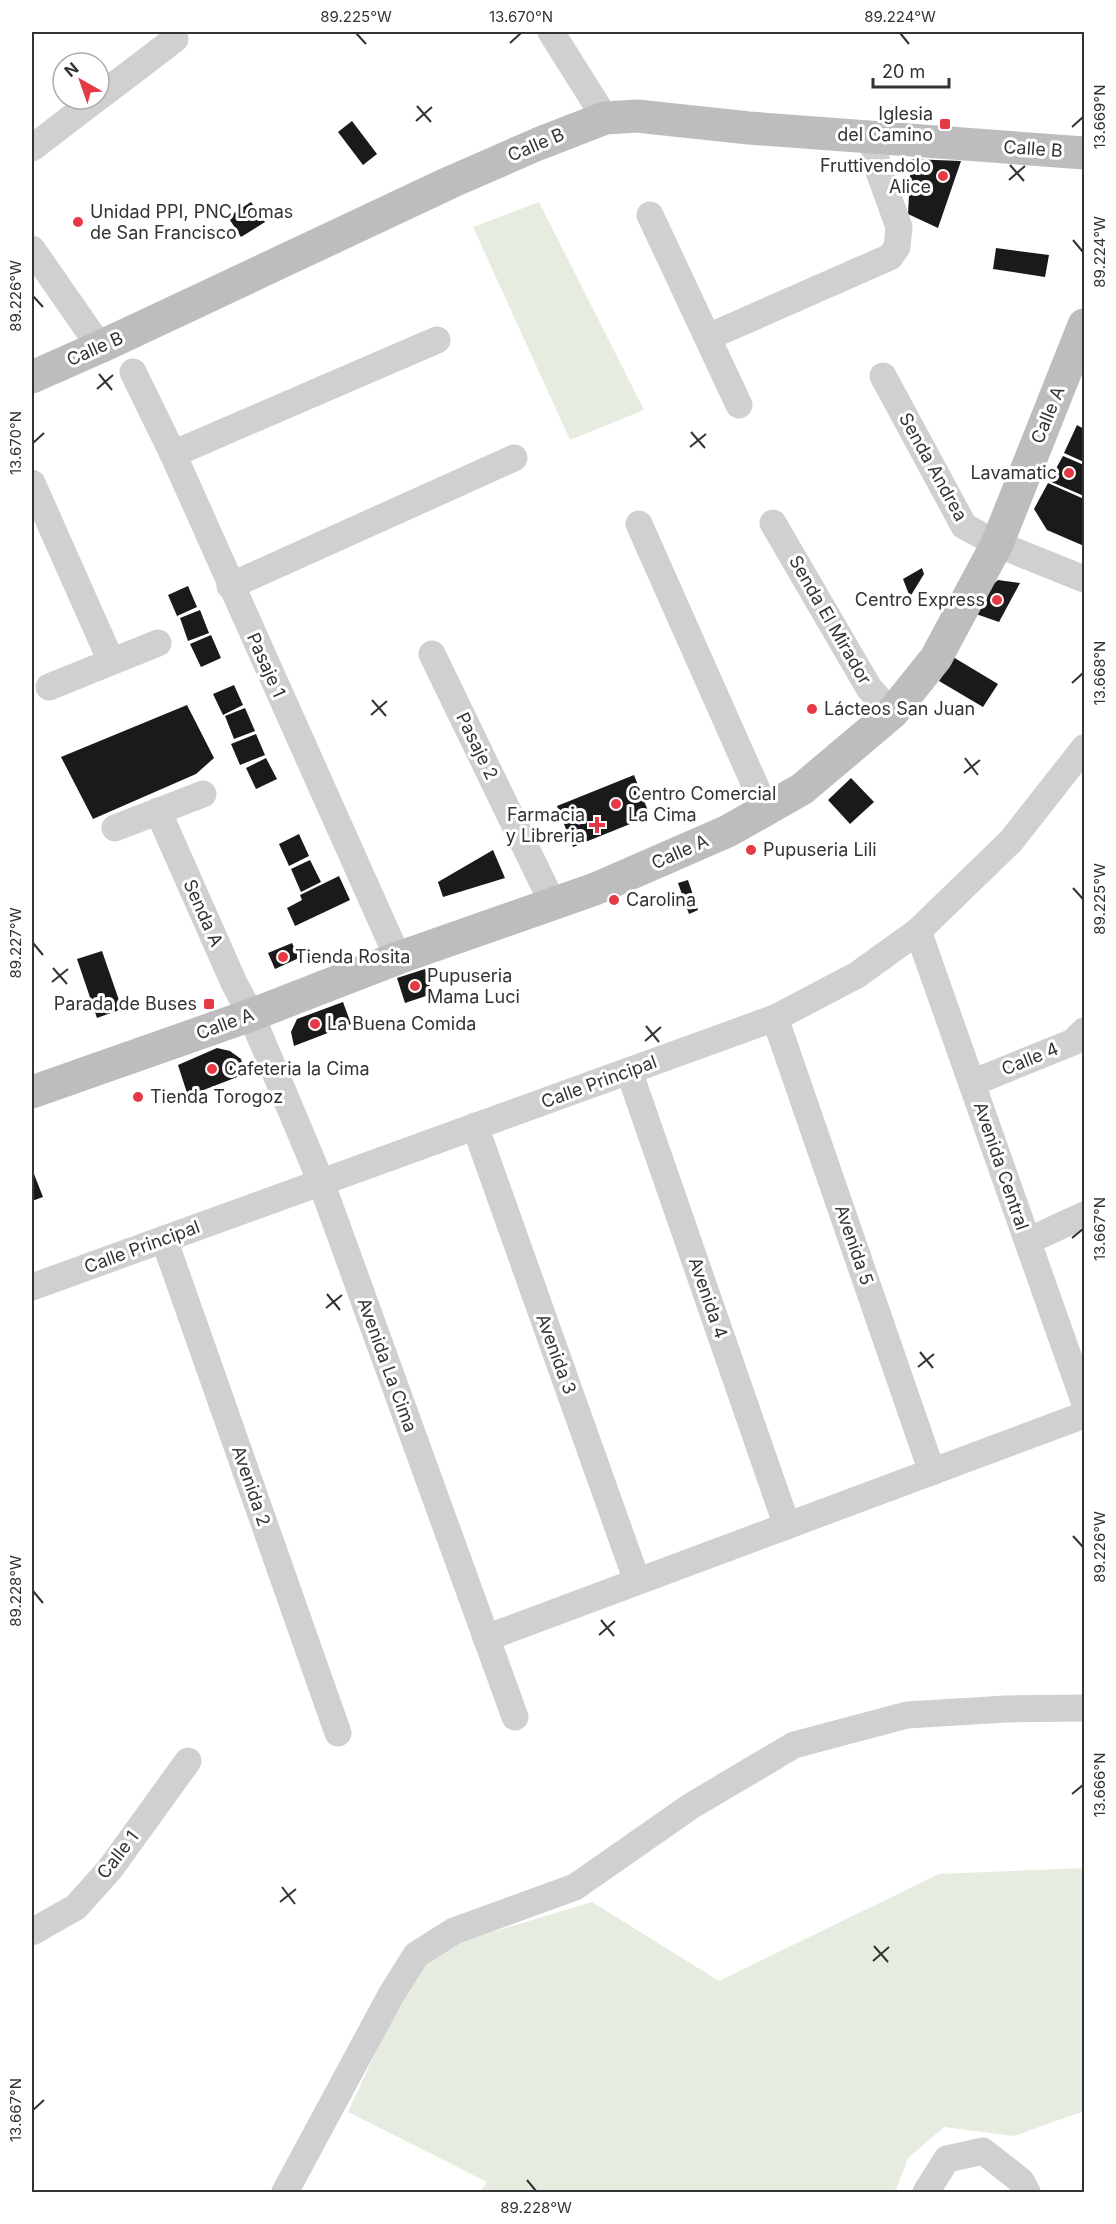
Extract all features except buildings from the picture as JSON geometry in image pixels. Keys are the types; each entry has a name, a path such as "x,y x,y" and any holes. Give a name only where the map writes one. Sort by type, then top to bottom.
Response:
{"street":[{"path":"550,32 605,118"},
{"path":"111,88 175,39"},
{"path":"32,148 81,111"},
{"name":"Calle B","path":"32,377 451,182 605,118 637,116 749,128 1084,153"},
{"path":"708,337 890,257 897,247 899,228 878,169 872,137"},
{"path":"650,215 739,405"},
{"path":"32,249 100,347"},
{"name":"Calle A","path":"34,1085 251,1015 398,958 595,889 684,851 766,810 802,789 892,713 936,658 997,544 1084,325"},
{"path":"173,454 437,340"},
{"name":"Pasaje 1","path":"133,372 173,454 398,958"},
{"name":"Senda Andrea","path":"883,376 964,526 997,544 1084,579"},
{"path":"230,586 514,458"},
{"path":"32,483 111,661"},
{"name":"Senda El Mirador","path":"773,523 868,688 892,713"},
{"path":"639,524 766,810"},
{"path":"49,687 158,643"},
{"name":"Pasaje 2","path":"432,654 553,904"},
{"name":"Calle Principal","path":"32,1287 775,1018 857,975 918,932 1011,841 1084,748"},
{"path":"115,828 203,794"},
{"name":"Senda A","path":"158,811 234,983 251,1015"},
{"name":"Avenida Central","path":"918,932 1084,1401"},
{"name":"Avenida La Cima","path":"251,1015 321,1182 515,1718"},
{"name":"Avenida 5","path":"775,1018 932,1472"},
{"name":"Calle 4","path":"972,1083 1073,1042 1084,1031"},
{"name":"Avenida 4","path":"629,1071 787,1526"},
{"name":"Avenida 3","path":"475,1126 638,1581"},
{"path":"1028,1241 1084,1215"},
{"name":"Avenida 2","path":"164,1239 338,1733"},
{"path":"486,1638 1084,1415"},
{"path":"285,2193 391,1995 416,1955 454,1931 575,1887 690,1806 794,1745 907,1715 1006,1709 1084,1708"},
{"name":"Calle 1","path":"32,1932 76,1906 110,1869 188,1761"},
{"path":"926,2193 947,2159 983,2151 1021,2181 1027,2193"}],"shaded area":[{"path":"539,202 644,410 570,440 473,227"},
{"path":"1084,1868 1084,2111 1014,2136 944,2127 908,2158 895,2192 480,2192 487,2182 348,2112 417,1963 462,1941 592,1902 719,1981 939,1874"}],"place":[{"name":"Iglesia del Camino","path":"945,124"},
{"name":"Fruttivendolo Alice","path":"943,176"},
{"name":"Unidad PPI, PNC Lomas de San Francisco","path":"78,222"},
{"name":"Lavamatic","path":"1069,473"},
{"name":"Centro Express","path":"997,600"},
{"name":"Lácteos San Juan","path":"812,709"},
{"name":"Centro Comercial La Cima","path":"616,804"},
{"name":"Farmacia y Libreria","path":"597,825"},
{"name":"Pupuseria Lili","path":"751,850"},
{"name":"Carolina","path":"614,900"},
{"name":"Tienda Rosita","path":"283,957"},
{"name":"Pupuseria Mama Luci","path":"415,986"},
{"name":"Parada de Buses","path":"209,1004"},
{"name":"La Buena Comida","path":"315,1024"},
{"name":"Cafeteria la Cima","path":"212,1069"},
{"name":"Tienda Torogoz","path":"138,1097"}]}
